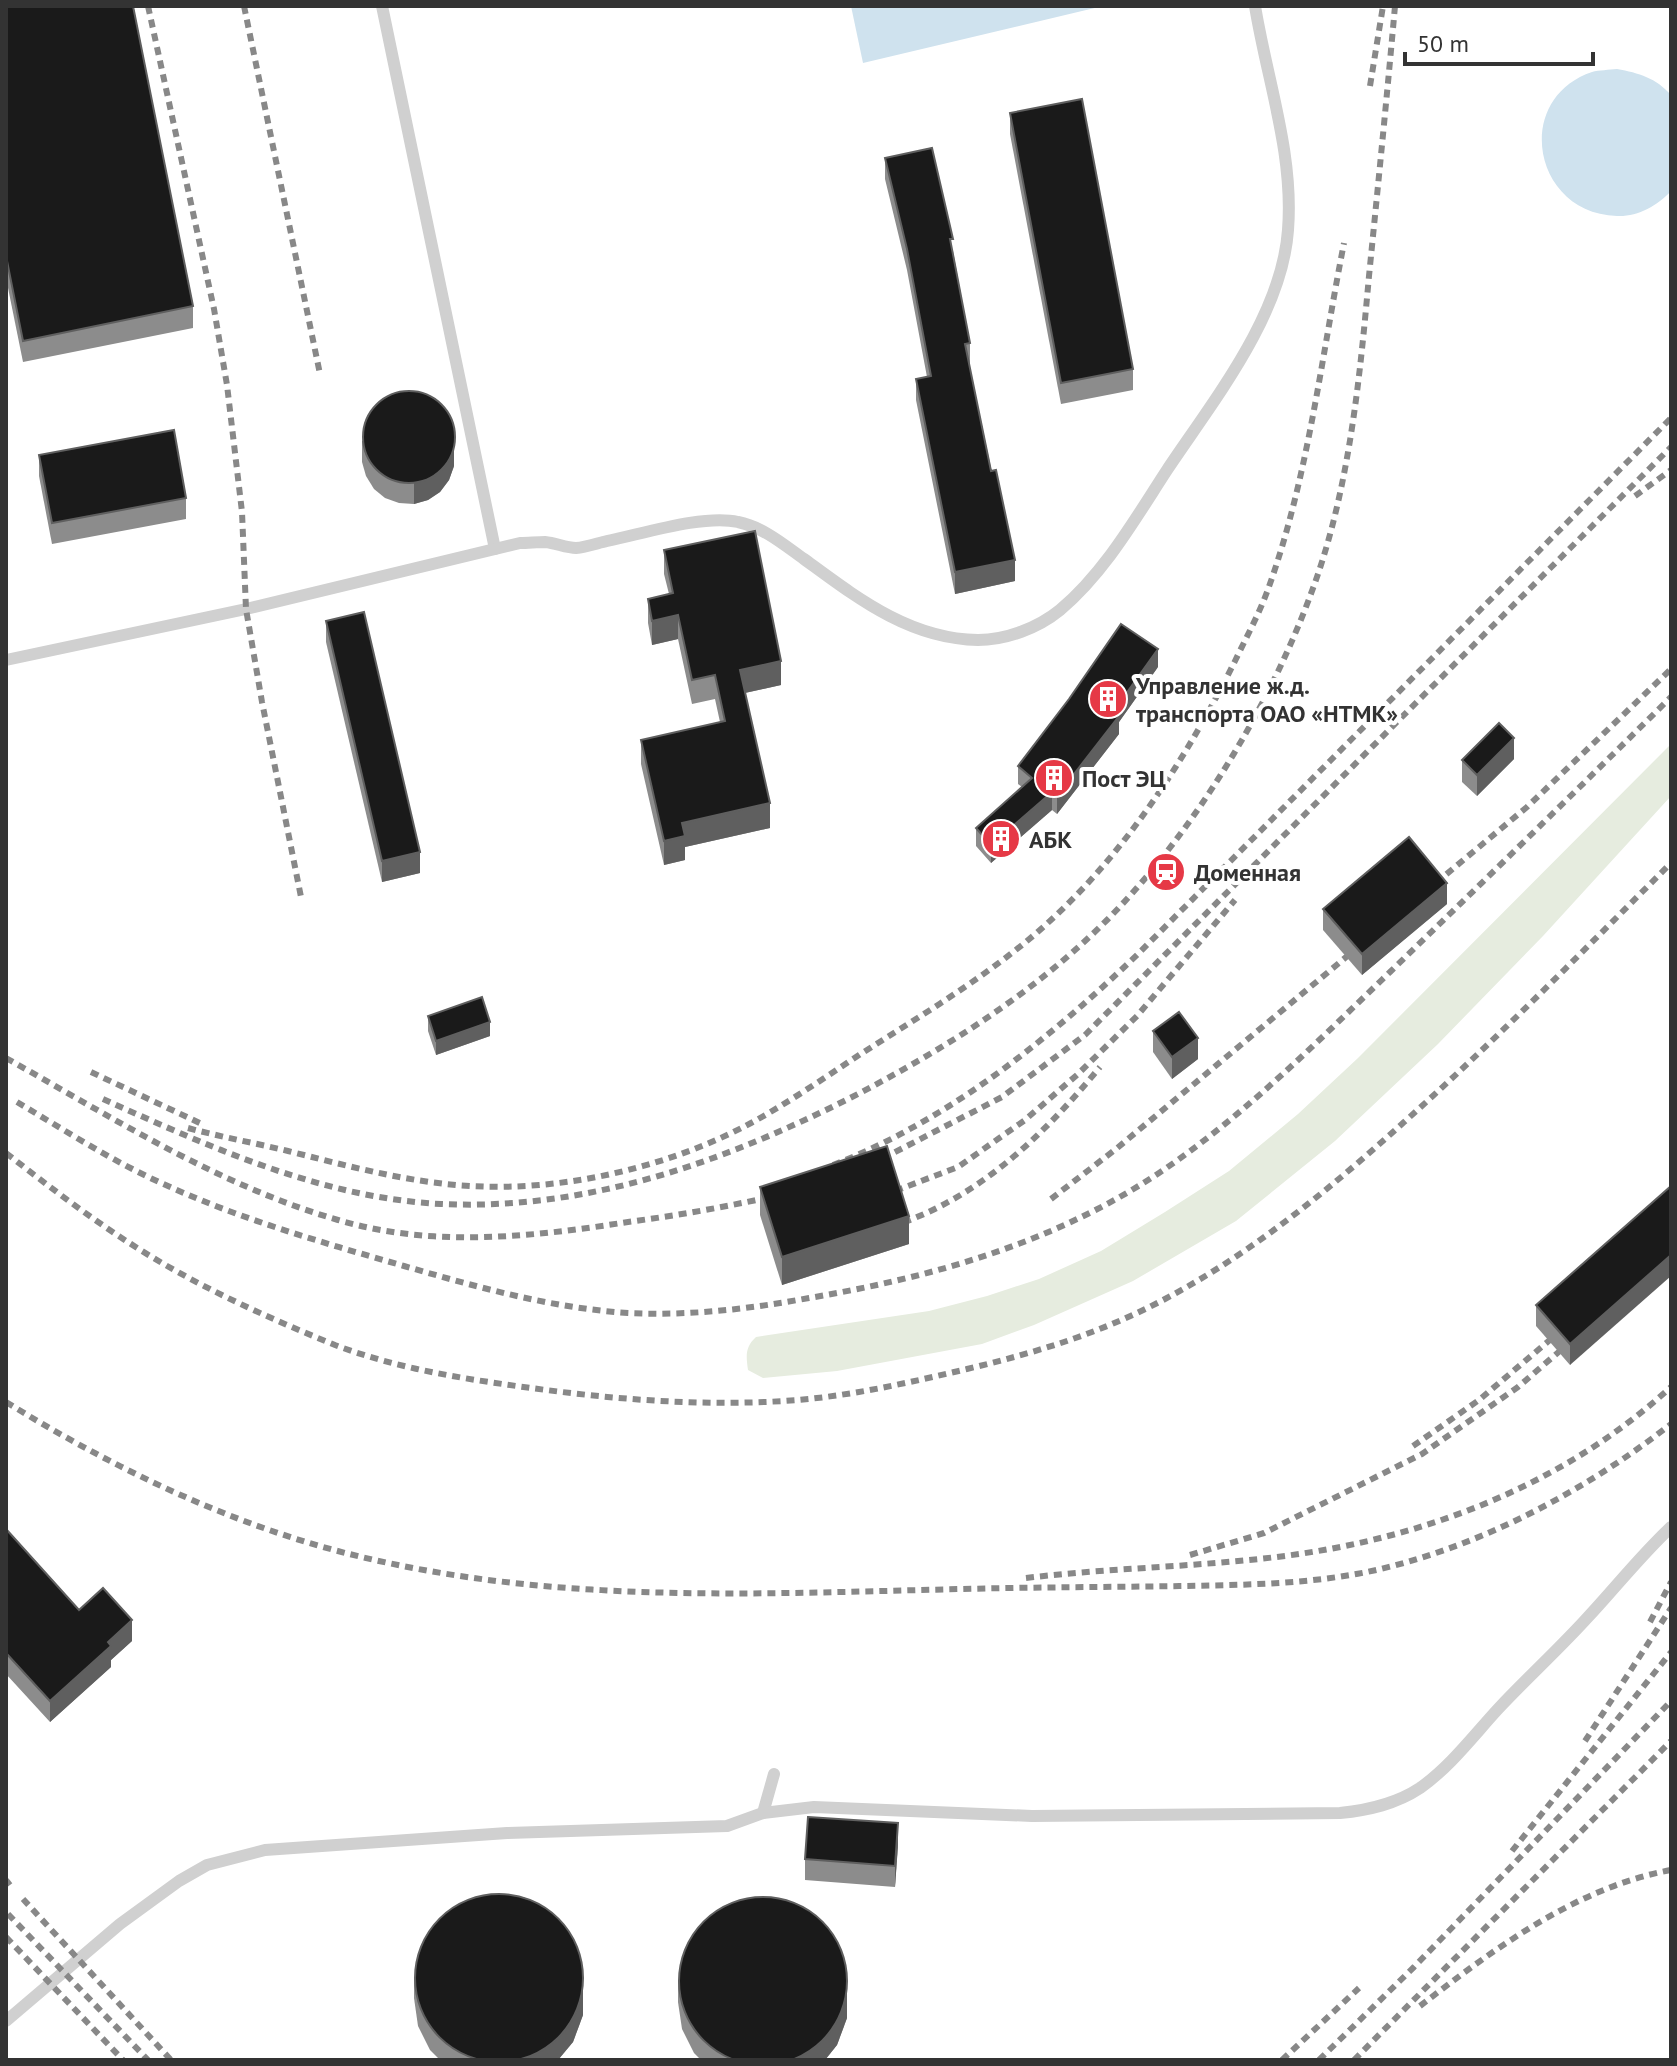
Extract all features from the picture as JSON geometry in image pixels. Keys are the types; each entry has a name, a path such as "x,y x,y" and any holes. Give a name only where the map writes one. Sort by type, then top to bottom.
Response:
{"lane":[{"path":"382,6 495,549"},
{"path":"6,660 246,609 520,543 546,542 576,548 694,523 736,521 763,531 897,621 951,638 1000,638 1022,631 1057,613 1096,573 1116,546 1244,353 1273,297 1288,231 1287,184 1282,131 1262,50 1255,6"},
{"path":"6,2021 147,1903 207,1865 236,1856 292,1846 507,1833 727,1826 763,1813 814,1807 1032,1816 1340,1813 1370,1810 1421,1787 1447,1764 1671,1527"},
{"path":"763,1813 774,1774"}],"shaded area":[{"path":"1671,744 1671,796 1543,936 1438,1044 1335,1141 1236,1221 1133,1281 1034,1325 982,1344 837,1371 763,1378 748,1370 747,1352 756,1337 929,1311 1039,1279 1101,1251 1229,1171 1298,1114 1358,1058"}],"water":[{"path":"851,6 1103,6 863,63"},
{"path":"1617,69 1647,77 1671,95 1671,191 1646,210 1624,216 1589,210 1566,196 1551,177 1543,153 1543,129 1550,106 1567,86 1592,72"}],"building":[{"path":"6,6 133,6 193,306 23,341 6,256"},
{"path":"1082,99 1133,369 1061,383 1010,113"},
{"path":"932,148 953,239 950,239 970,343 965,344 991,471 996,470 1015,560 955,572 916,379 931,376 907,249 885,158"},
{"path":"409,391 427,394 442,404 452,419 455,437 452,455 442,470 427,480 409,483 391,480 376,470 366,455 363,437 366,419 376,404 391,394"},
{"path":"174,430 186,498 52,523 39,455"},
{"path":"755,531 781,661 740,670 770,803 682,823 685,836 664,841 641,740 725,721 715,675 692,680 678,615 652,621 648,599 673,593 664,550"},
{"path":"364,612 420,852 382,861 326,621"},
{"path":"1121,624 1158,649 1113,712 1119,716 1057,796 1052,792 991,845 976,828 1032,778 1018,766"},
{"path":"1499,723 1514,738 1477,775 1462,760"},
{"path":"1409,837 1447,883 1362,954 1323,909"},
{"path":"482,997 490,1022 436,1041 428,1016"},
{"path":"1179,1012 1198,1038 1172,1057 1153,1031"},
{"path":"887,1146 909,1216 782,1257 760,1187"},
{"path":"1671,1186 1671,1255 1570,1344 1536,1305"},
{"path":"6,1529 79,1610 103,1588 132,1620 108,1642 111,1646 50,1701 6,1653"},
{"path":"808,1817 898,1823 895,1866 805,1859"},
{"path":"499,1894 531,1900 559,1918 577,1946 583,1978 577,2010 559,2038 531,2056 499,2062 467,2056 439,2038 421,2010 415,1978 421,1946 439,1918 467,1900"},
{"path":"763,1897 795,1904 810,1911 822,1922 833,1934 840,1949 847,1981 840,2013 833,2028 822,2040 810,2051 795,2058 763,2065 731,2058 716,2051 704,2040 693,2028 686,2013 679,1981 686,1949 693,1934 704,1922 716,1911 731,1904"}],"railway":[{"path":"148,6 214,309 227,385 242,512 246,609 301,897"},
{"path":"244,6 320,374"},
{"path":"1370,86 1383,6"},
{"path":"103,1099 226,1152 310,1181 353,1192 441,1204 496,1204 551,1199 605,1190 657,1176 760,1140 893,1075 990,1016 1051,971 1107,920 1140,884 1203,803 1257,713 1301,620 1318,574 1346,464 1357,389 1395,6"},
{"path":"188,1128 382,1174 442,1184 505,1187 594,1178 675,1156 751,1123 1003,960 1056,916 1144,815 1192,740 1252,627 1267,592 1293,507 1344,243"},
{"path":"833,1165 876,1147 957,1101 1033,1047 1104,986 1671,418"},
{"path":"870,1165 1002,1097 1085,1035 1671,447"},
{"path":"1635,496 1671,470"},
{"path":"1425,892 1527,807 1671,669"},
{"path":"17,1102 129,1167 225,1210 374,1257 487,1289 543,1301 628,1313 697,1312 787,1302 946,1268 1034,1238 1119,1198 1221,1128 1307,1052 1671,697"},
{"path":"6,1153 102,1224 183,1275 291,1327 383,1361 506,1385 664,1401 765,1402 862,1391 967,1369 1069,1340 1141,1311 1229,1261 1319,1196 1438,1092 1671,863"},
{"path":"882,1196 958,1167 1025,1120 1137,1016 1235,900"},
{"path":"1051,1199 1116,1149 1363,943"},
{"path":"6,1058 209,1170 294,1206 374,1229 446,1237 556,1232 667,1216 783,1194"},
{"path":"890,1227 922,1215 980,1183 1055,1118 1100,1067"},
{"path":"91,1072 204,1125"},
{"path":"1413,1446 1479,1400 1564,1328"},
{"path":"1190,1555 1264,1533 1422,1454 1518,1387 1576,1337"},
{"path":"1026,1578 1299,1554 1400,1533 1450,1517 1544,1476 1589,1450 1671,1387"},
{"path":"6,1402 82,1446 160,1485 240,1519 323,1547 408,1567 493,1581 664,1593 1230,1585 1344,1576 1408,1562 1448,1549 1527,1515 1602,1473 1671,1424"},
{"path":"1650,1622 1671,1582"},
{"path":"1585,1741 1671,1608"},
{"path":"1512,1851 1671,1652"},
{"path":"1319,2060 1414,1967 1671,1701"},
{"path":"1354,2060 1671,1741"},
{"path":"1420,2006 1507,1942 1570,1905 1636,1878 1671,1870"},
{"path":"6,1880 10,1885"},
{"path":"23,1899 171,2060"},
{"path":"8,1914 148,2060"},
{"path":"6,1937 123,2060"},
{"path":"1282,2060 1359,1988"}],"place":[{"name":"Управление ж.д. транспорта ОАО «НТМК»","path":"1108,699"},
{"name":"Пост ЭЦ","path":"1054,778"},
{"name":"АБК","path":"1001,839"},
{"name":"Доменная","path":"1166,872"}]}
